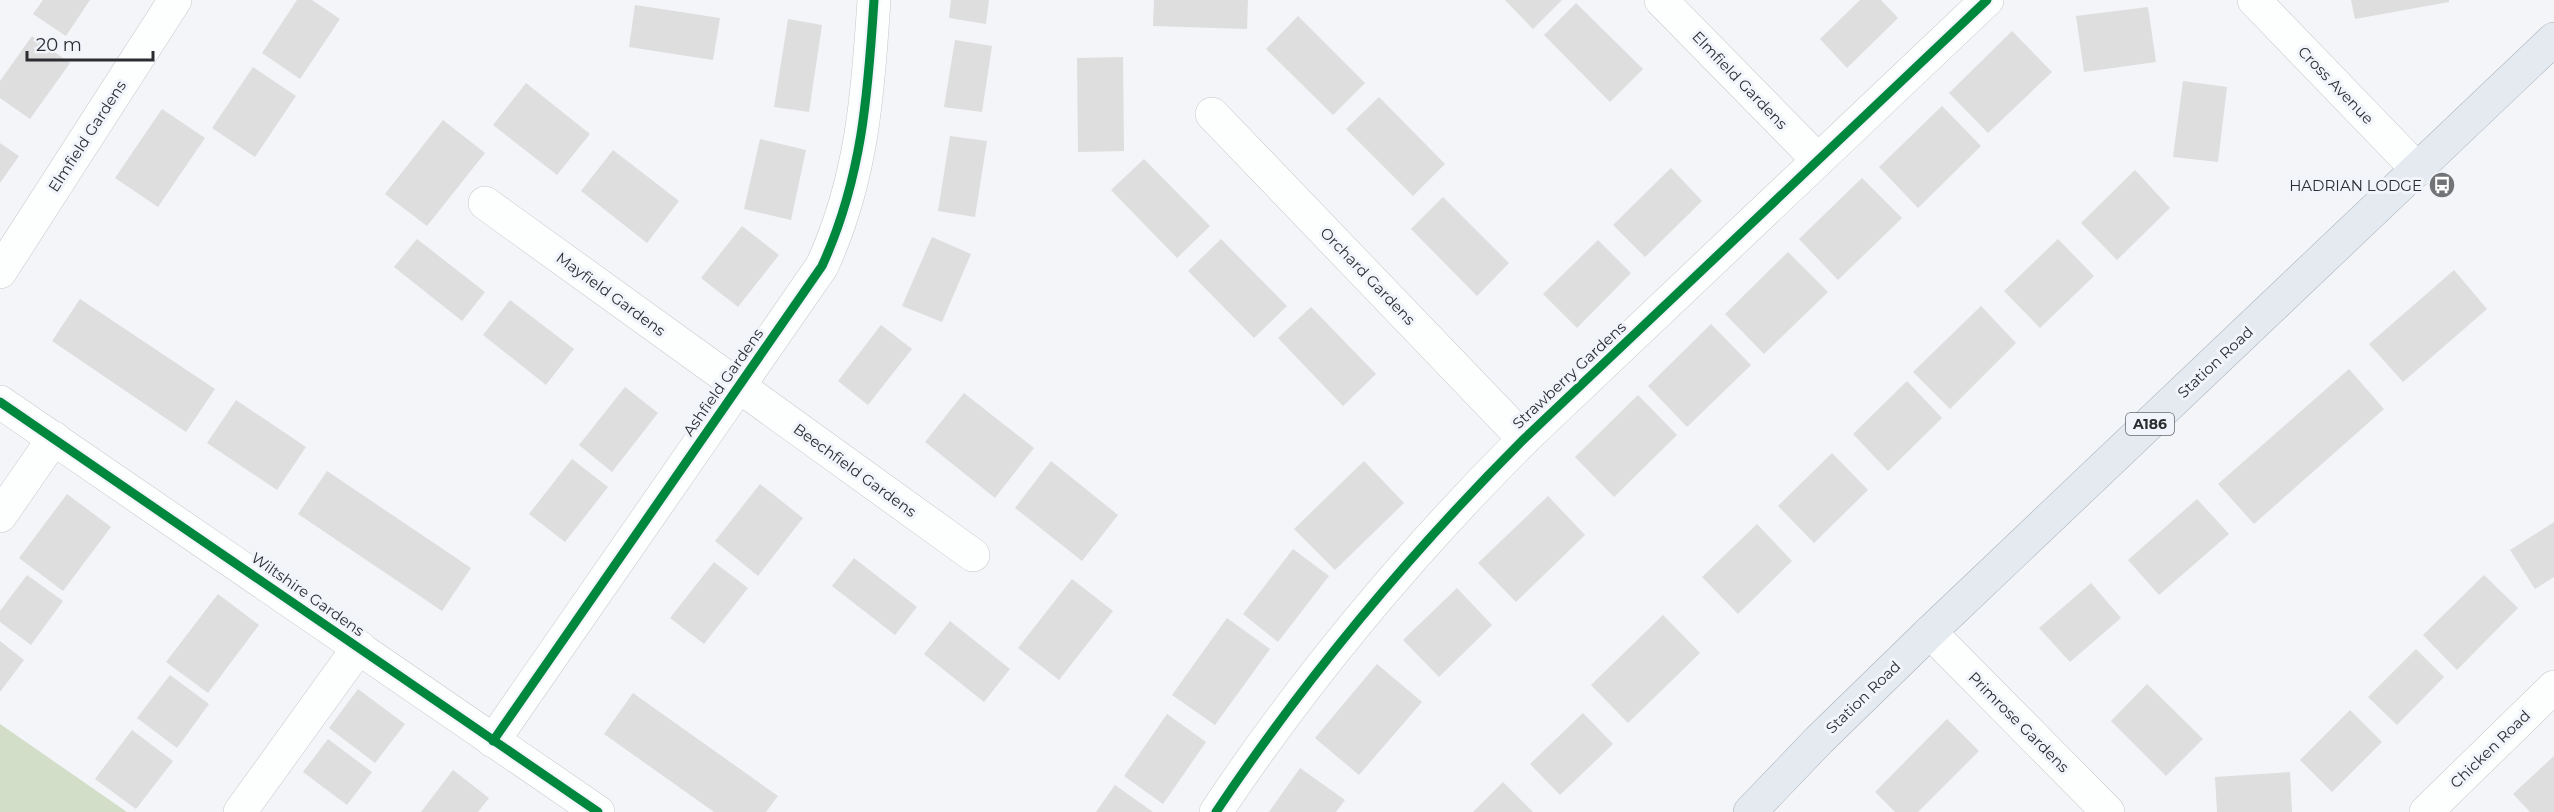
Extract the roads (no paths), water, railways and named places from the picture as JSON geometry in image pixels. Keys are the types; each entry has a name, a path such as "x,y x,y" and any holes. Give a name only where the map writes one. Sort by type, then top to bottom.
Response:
{"main road":[{"name":"Station Road","path":"1750,812 1819,740 1930,632 2554,39"}],"street":[{"name":"Elmfield Gardens","path":"0,272 175,0"},
{"name":"Ashfield Gardens","path":"493,741 822,266 838,231 850,193 862,132 868,92 874,0"},
{"name":"Elmfield Gardens","path":"1661,0 1818,160"},
{"name":"Strawberry Gardens","path":"1216,812 1290,705 1340,640 1458,505 1524,439 1987,0"},
{"name":"Cross Avenue","path":"2254,0 2418,170"},
{"name":"Orchard Gardens","path":"1212,114 1524,439"},
{"name":"Mayfield Gardens","path":"485,203 737,386"},
{"name":"Beechfield Gardens","path":"737,386 973,555"},
{"name":"Wiltshire Gardens","path":"0,402 598,812"},
{"path":"0,516 54,438"},
{"name":"Primrose Gardens","path":"1930,632 2108,812"},
{"name":"Wiltshire Gardens","path":"240,812 358,647"},
{"name":"Chicken Road","path":"2426,812 2554,687"}],"place":[{"name":"HADRIAN LODGE","path":"2442,185"}]}
